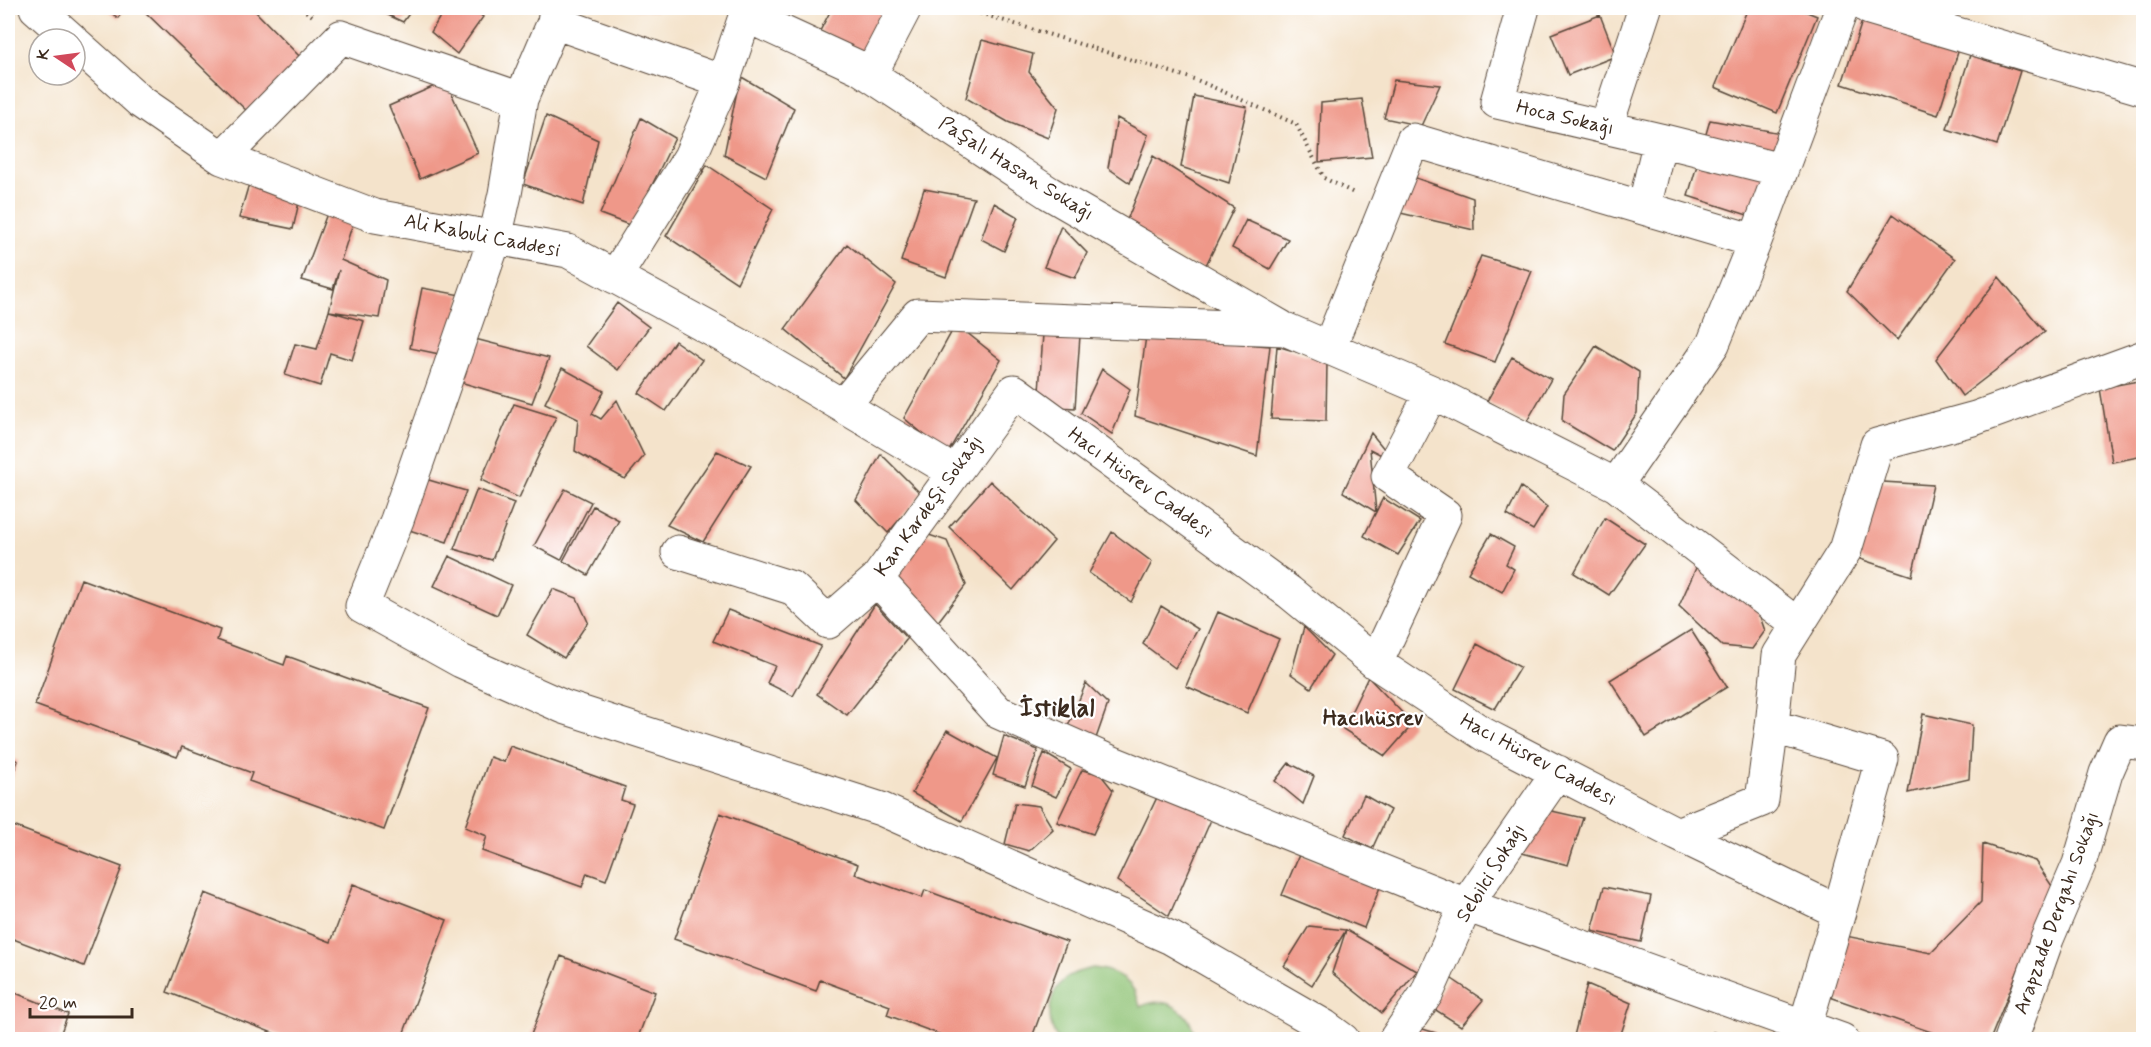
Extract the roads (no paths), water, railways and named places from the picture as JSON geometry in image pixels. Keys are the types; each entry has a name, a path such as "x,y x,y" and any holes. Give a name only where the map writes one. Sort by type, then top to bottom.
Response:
{"street":[{"path":"36,8 57,27"},
{"path":"870,75 905,8"},
{"name":"Hoca Sokağı","path":"1523,8 1497,102 1781,170"},
{"path":"1606,127 1645,8"},
{"path":"1616,485 1713,344 1755,241 1842,8"},
{"path":"1869,8 2144,89"},
{"path":"615,277 690,157 723,82 746,11"},
{"name":"Paşalı Hasan Sokağı","path":"746,11 858,67 1049,193 1285,329"},
{"path":"723,82 555,15 520,99 505,194 495,238 397,520 362,606 461,661 564,707 891,814 1171,938 1324,1026 1342,1040"},
{"path":"222,158 341,37 520,99"},
{"name":"Ali Kabuli Caddesi","path":"87,54 141,102 222,158 375,216 568,251 747,349 954,472"},
{"path":"1329,348 1413,140 1755,241"},
{"path":"1644,208 1660,140"},
{"path":"843,406 918,315 1285,329 1432,392 1616,485 1798,625"},
{"path":"1677,834 1762,800 1779,655 1845,550 1877,445 1976,418 2144,357"},
{"name":"Kan Kardeşi Sokağı","path":"678,552 792,588 828,622 877,579 1014,391"},
{"name":"Hacı Hüsrev Caddesi","path":"1014,391 1289,592 1376,663 1485,735 1677,834 1839,912"},
{"path":"1376,663 1445,514 1388,476 1432,392"},
{"path":"877,579 998,712 1113,762 1466,905 1803,1033 1842,1040"},
{"path":"1772,726 1882,759 1803,1033"},
{"name":"Arapzade Dergahı Sokağı","path":"2011,1040 2047,939 2079,864 2106,773 2115,752 2120,741 2144,744"},
{"name":"Sebilci Sokağı","path":"1395,1040 1427,993 1466,905 1558,772"}],"district":[{"name":"İstiklal","path":"1057,709"},
{"name":"Hacıhüsrev","path":"1373,719"}]}
